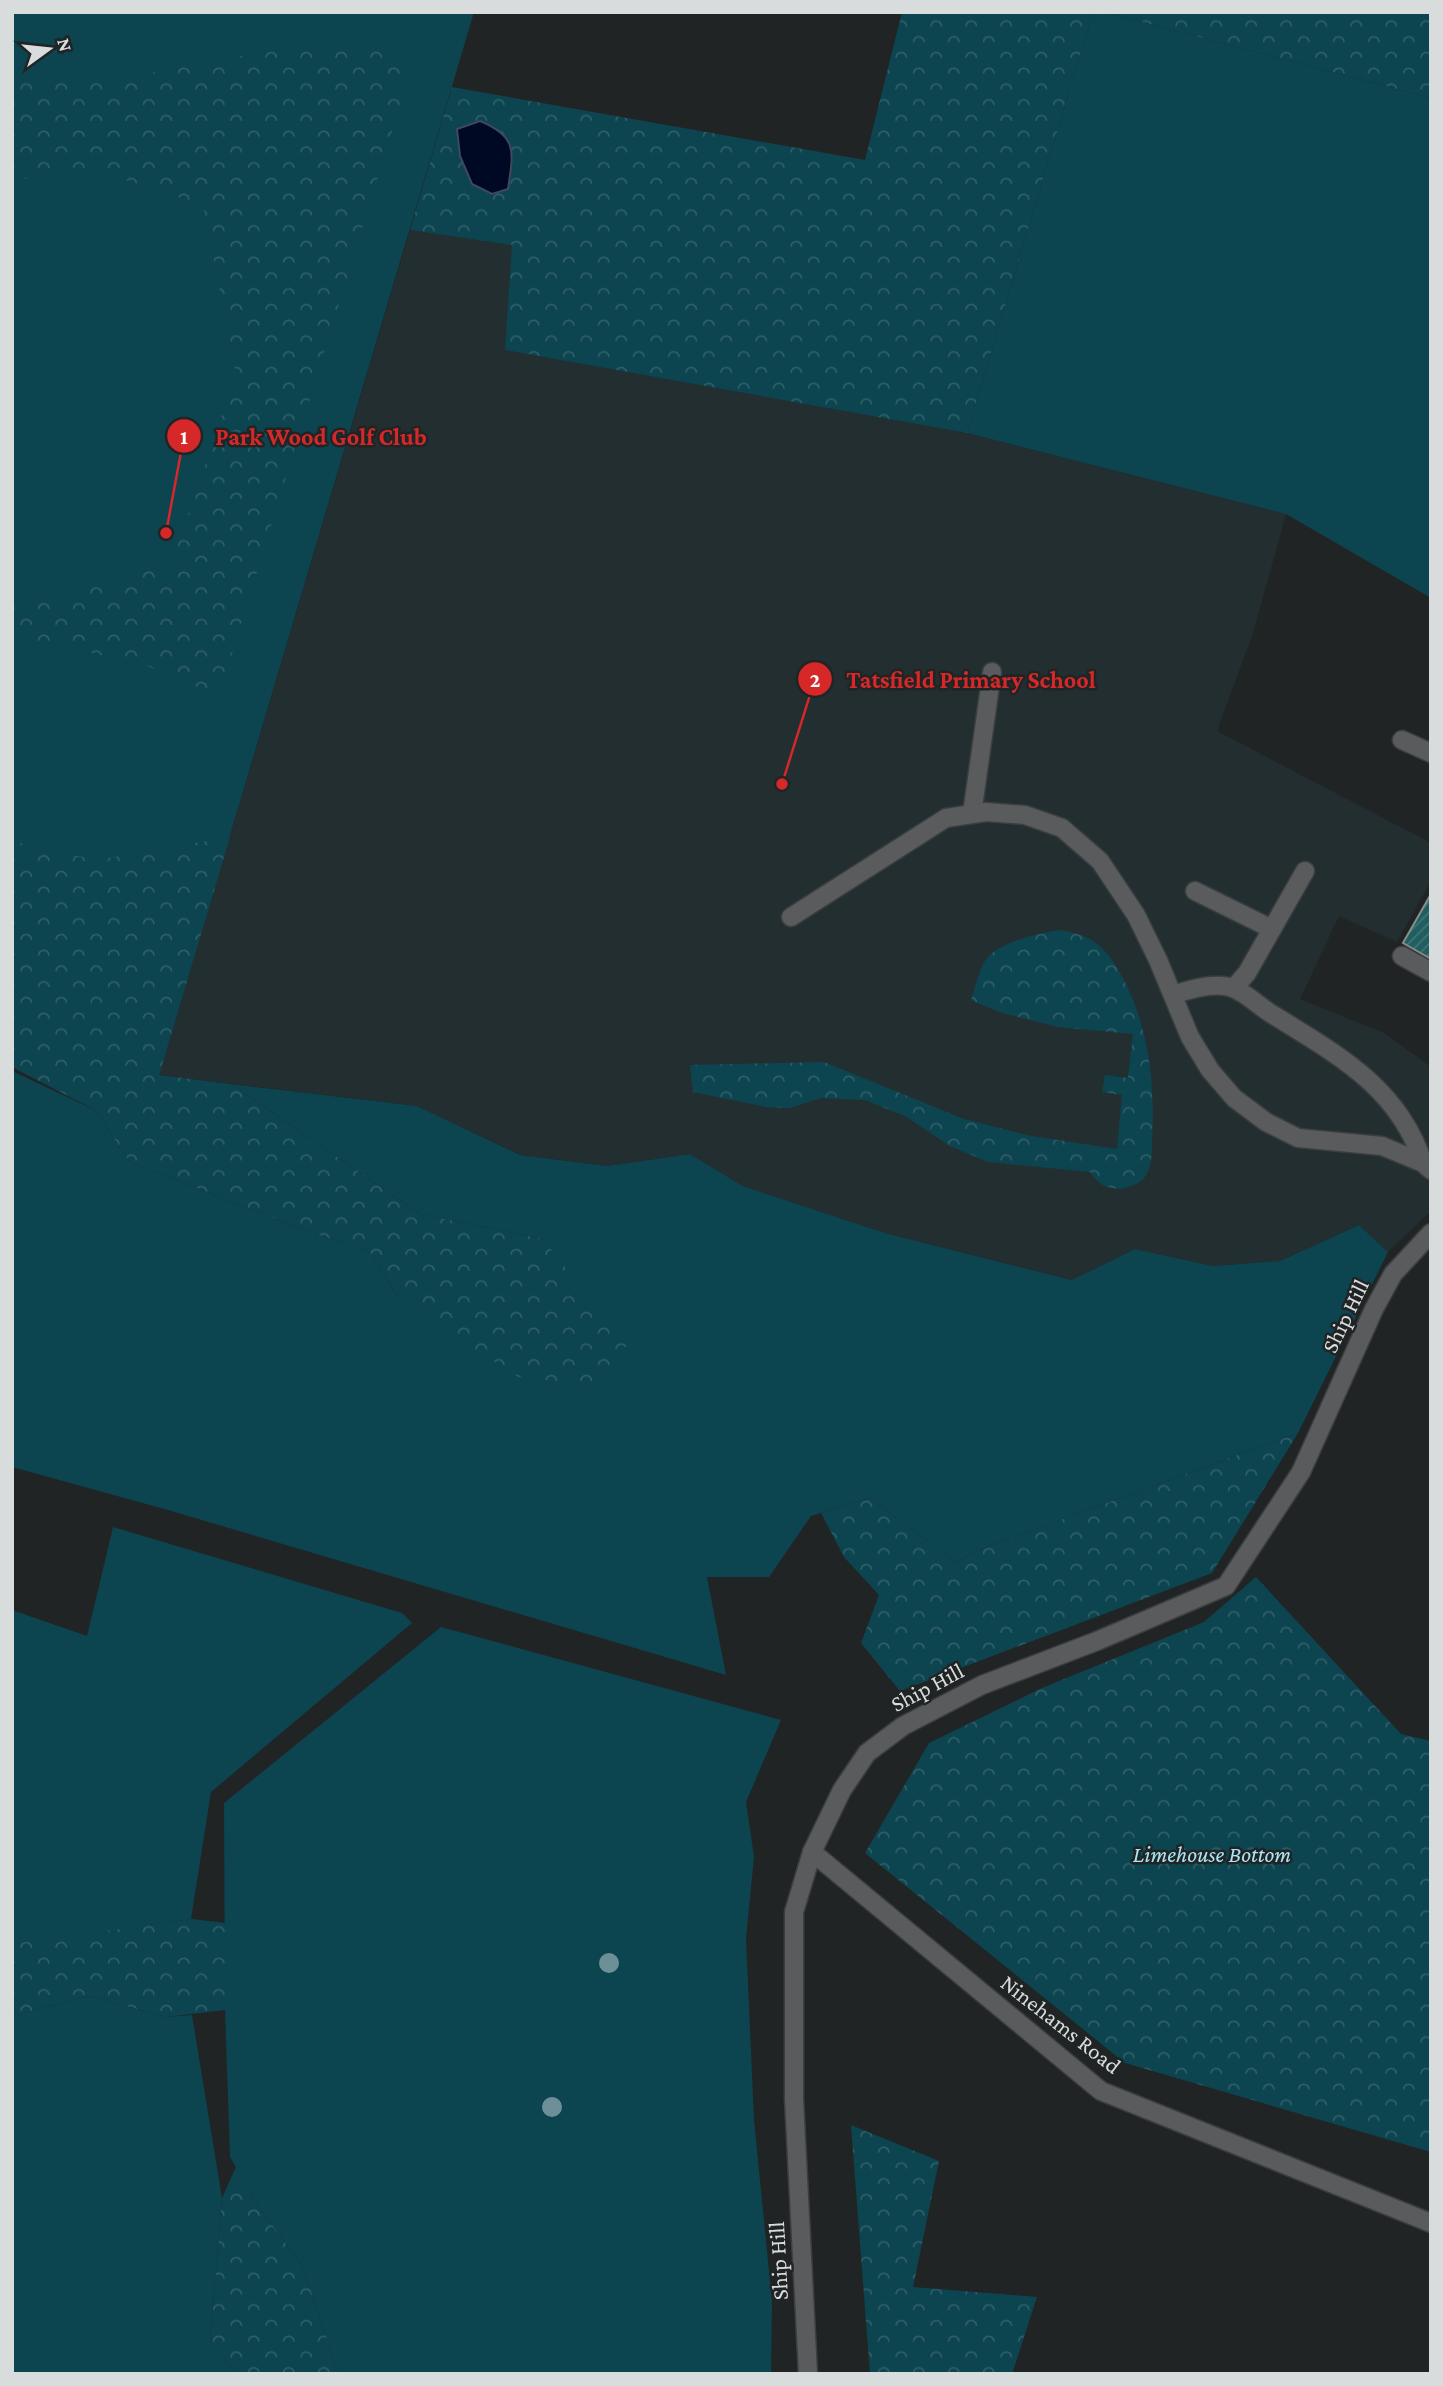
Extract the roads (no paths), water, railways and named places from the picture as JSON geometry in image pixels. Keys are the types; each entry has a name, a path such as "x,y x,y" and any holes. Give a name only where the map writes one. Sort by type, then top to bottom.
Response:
{"street":[{"path":"972,814 992,672"},
{"path":"1402,740 1431,752"},
{"path":"791,917 946,818 986,812 1025,815 1062,828 1100,861 1136,915 1190,1037 1210,1070 1234,1098 1266,1122 1298,1138 1382,1146 1427,1167"},
{"path":"1234,988 1247,973 1305,871"},
{"path":"1195,891 1272,929"},
{"path":"1402,956 1431,972"},
{"path":"1172,995 1200,986 1234,988 1262,1009 1346,1060 1380,1090 1416,1141 1427,1167"},
{"name":"Ship Hill","path":"808,2374 794,2099 794,1912 812,1852 842,1790 867,1753 903,1727 982,1685 1097,1641 1226,1586 1301,1472 1374,1309 1393,1274 1431,1233"},
{"name":"Ninehams Road","path":"812,1852 1101,2091 1431,2223"}],"place":[{"name":"Park Wood Golf Club","path":"166,533"},
{"name":"Tatsfield Primary School","path":"782,784"}],"park label":[{"name":"Limehouse Bottom","path":"1212,1854"}]}
